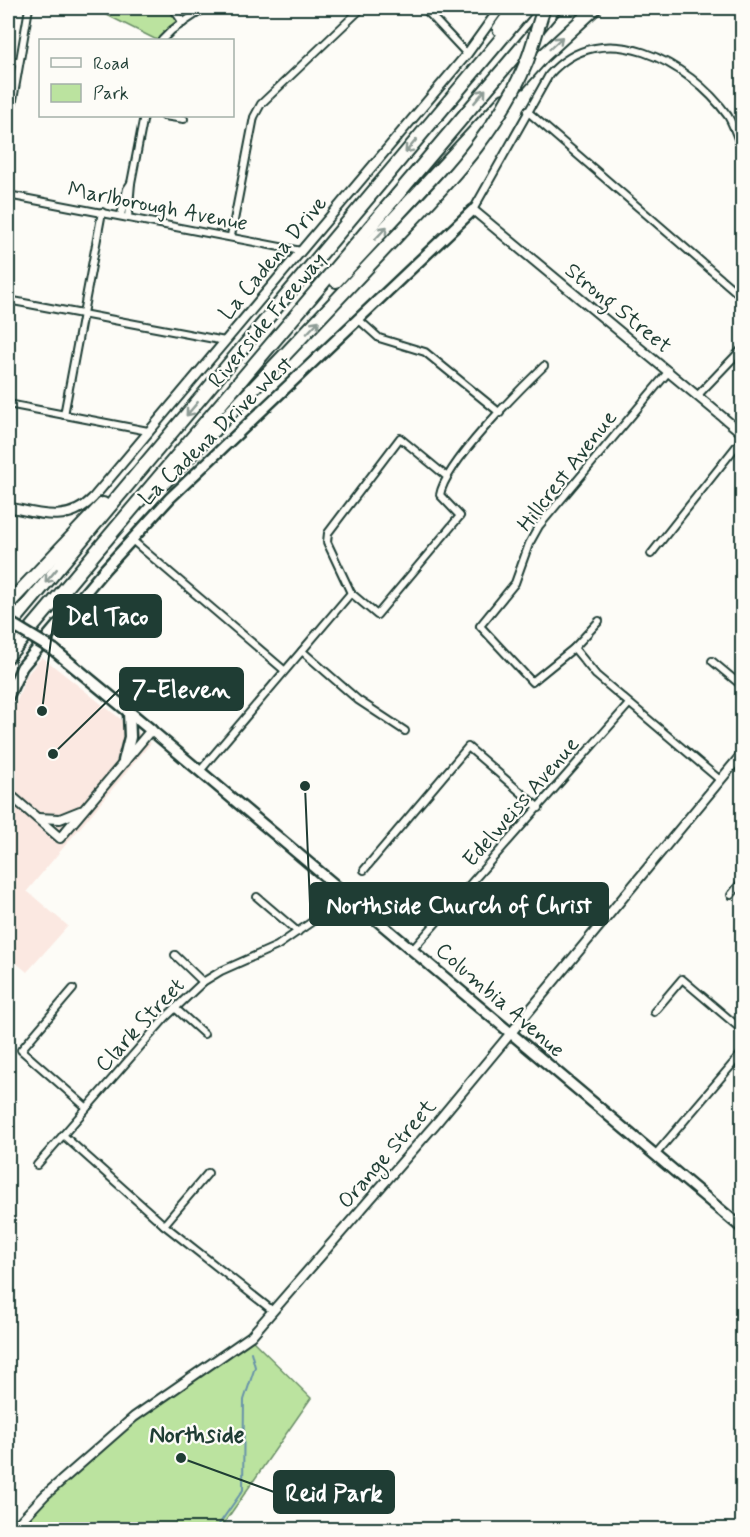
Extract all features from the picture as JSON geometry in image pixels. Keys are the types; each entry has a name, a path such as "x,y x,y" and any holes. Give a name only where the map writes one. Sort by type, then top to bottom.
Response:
{"highway":[{"path":"448,101 514,8"},
{"name":"Riverside Freeway","path":"8,628 527,8"},
{"path":"83,565 262,381 444,187 478,144 505,103 526,61 544,8"},
{"name":"Riverside Freeway","path":"8,656 555,8"},
{"path":"254,367 482,125 544,55 595,8"},
{"path":"8,604 98,508 130,483"},
{"path":"8,667 42,625 50,608"}],"main road":[{"name":"La Cadena Drive West","path":"8,697 22,667 132,540 201,468 473,210"},
{"name":"Columbia Avenue","path":"8,622 54,650 152,730 414,949 510,1035 742,1228"},
{"path":"124,761 130,737 129,712"}],"street":[{"path":"8,126 29,8"},
{"path":"172,8 183,23"},
{"path":"163,39 205,8"},
{"path":"231,236 254,117 261,104 362,8"},
{"path":"424,8 466,54"},
{"name":"La Cadena Drive","path":"8,507 61,516 86,506 466,54 500,8"},
{"path":"473,210 549,75 560,62 575,52 624,45 660,59 690,77 729,118 742,150"},
{"path":"8,60 19,62"},
{"path":"527,111 742,297"},
{"path":"124,216 127,189 131,183 144,117"},
{"path":"171,117 184,119"},
{"name":"Marlborough Avenue","path":"8,195 301,251"},
{"name":"Strong Street","path":"473,210 742,433"},
{"path":"64,415 102,212"},
{"path":"8,300 225,341"},
{"path":"358,319 379,338 425,352 500,413"},
{"path":"698,395 742,349"},
{"path":"446,476 400,438 328,533 327,542 351,593 377,615 460,516 440,495 446,476 544,366"},
{"name":"Hillcrest Avenue","path":"574,648 531,682 480,626 515,582 529,544 539,526 669,371"},
{"path":"8,404 148,431"},
{"path":"651,554 742,439"},
{"path":"132,540 284,670"},
{"path":"200,771 351,593"},
{"path":"599,621 574,648 596,675 720,780"},
{"path":"302,651 358,700 405,731"},
{"path":"712,661 742,686"},
{"name":"Edelweiss Avenue","path":"414,949 629,704"},
{"path":"8,793 60,838 152,730"},
{"path":"364,870 468,747 539,807"},
{"name":"Orange Street","path":"12,1530 45,1495 134,1418 251,1336 510,1035 742,755"},
{"path":"36,818 60,819 86,807"},
{"path":"731,895 742,881"},
{"name":"Clark Street","path":"37,1164 175,1008 203,982 221,970 277,946 349,896"},
{"path":"257,897 298,932"},
{"path":"175,955 203,982"},
{"path":"654,1012 682,979 742,1030"},
{"path":"73,989 21,1050 86,1107"},
{"path":"175,1008 204,1034"},
{"path":"655,1155 742,1053"},
{"path":"63,1135 164,1225 273,1311"},
{"path":"164,1225 208,1173"}],"shaded area":[{"path":"42,657 151,743 27,891 68,926 27,972 8,956 8,725 26,676"}],"green space":[{"path":"93,8 169,8 177,20 158,39"},
{"path":"251,1339 311,1398 220,1529 15,1530 41,1502 98,1451"}],"waterway":[{"path":"215,1530 243,1490 244,1400 255,1367 251,1352"}],"place":[{"name":"Del Taco","path":"42,711"},
{"name":"7-Eleven","path":"53,754"},
{"name":"Northside Church of Christ","path":"305,786"},
{"name":"Reid Park","path":"181,1458"}],"district":[{"name":"Northside","path":"197,1434"}]}
